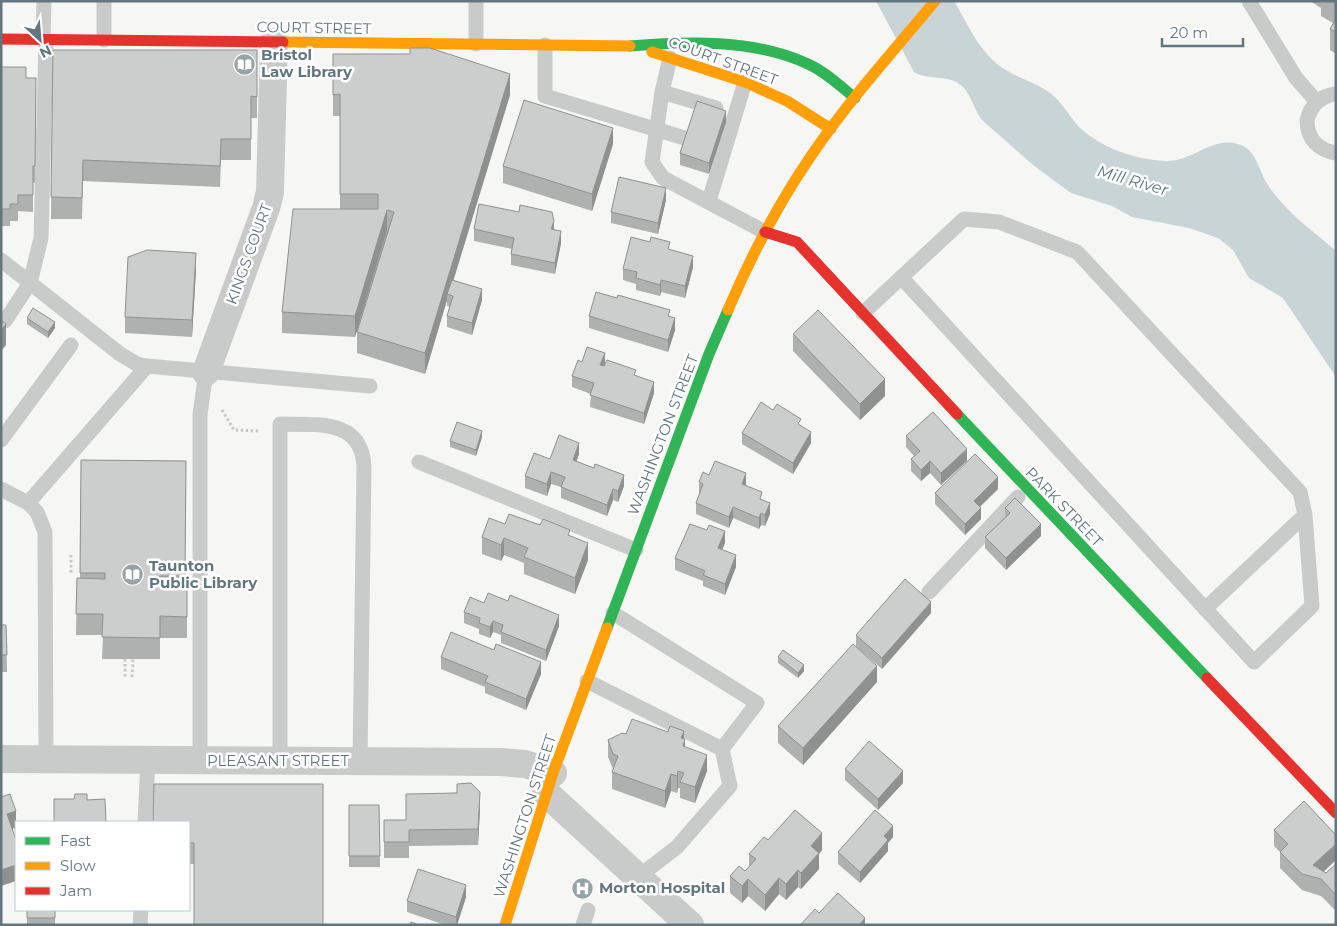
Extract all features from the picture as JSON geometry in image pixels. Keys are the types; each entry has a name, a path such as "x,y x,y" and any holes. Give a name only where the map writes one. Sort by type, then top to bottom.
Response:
{"main road":[{"name":"WASHINGTON STREET","path":"505,925 549,783 721,324 746,268 795,178 855,98 935,1"},
{"name":"COURT STREET","path":"1,39 626,46 675,43 702,44 776,54 808,64 855,98"},
{"name":"COURT STREET","path":"626,46 745,82 787,101 831,129"},
{"name":"PARK STREET","path":"765,232 797,242 1026,488 1336,813"}],"street":[{"name":"KINGS COURT","path":"204,384 270,192 274,42"},
{"name":"PLEASANT STREET","path":"1,759 514,762 525,764 549,783"},
{"path":"549,783 638,877 690,925"}],"lane":[{"path":"5,321 30,283 43,222 44,1"},
{"path":"104,1 104,40"},
{"path":"476,1 476,44"},
{"path":"1249,1 1292,72 1317,102"},
{"path":"546,45 545,96 688,139"},
{"path":"670,58 662,92 658,131 652,162 663,178 765,232"},
{"path":"709,201 721,150 745,82"},
{"path":"662,92 734,114"},
{"path":"1336,94 1322,98 1317,102 1307,120 1312,140 1322,150 1336,153"},
{"path":"863,313 901,277 964,219 999,222 1077,252 1300,492 1305,515 1312,606 1254,662 901,277"},
{"path":"1,260 120,354 137,364 204,384 370,386"},
{"path":"1,440 71,344"},
{"path":"28,503 147,366"},
{"path":"200,760 204,384"},
{"path":"280,761 280,424 336,428 348,432 357,440 362,449 364,467 360,761"},
{"path":"419,462 636,550"},
{"path":"929,592 1026,488"},
{"path":"1,489 28,503 37,512 46,532 46,760"},
{"path":"1205,609 1305,515"},
{"path":"613,613 757,703 722,749 730,786 677,847 638,877"},
{"path":"587,681 722,749"},
{"path":"145,821 148,760"},
{"path":"140,925 141,911"}],"path":[{"path":"204,384 234,430 280,432"},
{"path":"71,555 71,575"},
{"path":"125,659 125,677"},
{"path":"132,677 133,659"}],"water":[{"name":"Mill River","path":"876,1 954,1 976,40 989,57 1011,73 1040,86 1050,93 1079,127 1098,141 1120,152 1166,161 1185,158 1219,143 1229,142 1238,144 1249,150 1266,182 1281,202 1336,251 1336,377 1283,298 1249,278 1233,250 1218,238 1189,228 1132,217 1112,206 1071,193 1033,165 982,120 968,94 957,82 920,75 914,72"}],"building":[{"path":"1336,19 1336,32 1330,29"},
{"path":"410,48 430,48 510,74 425,353 357,332 394,212 387,210 355,316 282,312 293,209 378,209 378,194 340,194 340,94 333,95 333,54 410,54"},
{"path":"53,50 257,50 257,97 251,96 251,139 221,139 220,166 83,160 82,198 51,197"},
{"path":"1,67 26,67 26,78 36,78 33,195 18,195 18,204 10,204 10,209 1,209"},
{"path":"524,100 613,128 592,194 503,166"},
{"path":"697,101 726,111 709,163 680,153"},
{"path":"619,177 666,188 658,223 611,212"},
{"path":"479,204 519,212 520,205 552,212 554,221 551,229 561,231 555,263 511,254 514,238 474,229"},
{"path":"631,237 650,242 651,237 670,242 668,249 693,256 685,286 661,280 660,285 636,278 637,272 623,269"},
{"path":"147,250 196,253 192,320 125,317 128,257"},
{"path":"452,280 482,289 472,323 447,316 453,296 447,294"},
{"path":"596,292 617,298 618,295 670,310 668,316 675,318 668,340 589,316"},
{"path":"33,308 55,322 48,332 27,318"},
{"path":"818,310 885,379 860,404 793,334"},
{"path":"1,320 6,324 1,330"},
{"path":"587,347 605,353 600,365 604,366 607,360 636,370 634,375 654,382 644,413 590,395 594,383 572,376 578,360 582,362"},
{"path":"761,402 773,410 777,404 801,419 798,424 811,432 793,463 742,433"},
{"path":"933,412 967,449 941,473 930,461 921,470 911,459 920,451 906,436"},
{"path":"457,422 482,431 476,450 450,441"},
{"path":"559,435 579,443 573,460 594,468 595,464 624,475 618,491 613,489 607,505 561,487 565,477 551,472 547,484 525,476 534,453 550,459"},
{"path":"975,454 998,477 974,501 981,508 965,524 935,493"},
{"name":"Taunton Public Library","path":"81,460 186,461 185,576 159,576 159,580 187,580 187,617 160,616 160,638 102,637 103,614 76,614 77,578 105,579 105,573 80,573"},
{"path":"715,461 746,473 742,484 762,492 760,499 770,503 765,515 761,513 759,518 733,507 729,517 696,503 703,484 699,482 703,472 709,475"},
{"path":"1015,498 1041,524 1006,558 985,537 1010,513 1005,508"},
{"path":"509,514 540,525 543,519 570,530 568,535 588,543 575,578 524,557 528,548 504,538 501,545 482,537 489,518 505,524"},
{"path":"690,524 707,530 709,525 725,531 718,548 736,555 725,584 703,575 705,571 675,558"},
{"path":"905,579 931,602 882,658 856,635"},
{"path":"488,593 508,601 510,595 559,615 546,650 501,632 503,625 493,621 490,627 479,623 480,618 464,612 470,597 484,603"},
{"path":"1,625 6,625 7,655 1,655"},
{"path":"451,632 494,650 496,644 541,662 526,699 485,682 488,676 441,657"},
{"path":"853,644 877,666 803,748 778,726"},
{"path":"783,650 804,665 798,673 778,657"},
{"path":"632,719 668,732 670,726 684,731 681,738 685,739 683,746 707,755 695,787 680,782 684,773 678,771 677,776 671,774 665,791 612,772 618,756 613,754 608,740 622,733 626,734"},
{"path":"869,741 903,771 878,799 845,769"},
{"path":"471,783 480,792 478,829 409,830 409,842 384,842 384,820 406,820 406,794 457,793 457,784"},
{"path":"154,784 323,784 323,925 194,925 194,843 190,843 190,821 153,821"},
{"path":"10,794 16,811 7,814 15,837 15,865 1,870 1,797"},
{"path":"75,794 87,794 87,800 105,799 106,821 54,821 54,799 74,799"},
{"path":"1304,801 1336,835 1336,844 1313,865 1326,873 1336,864 1336,895 1321,879 1302,874 1280,852 1288,844 1274,830"},
{"path":"349,805 379,805 380,856 349,856"},
{"path":"795,810 822,833 811,846 819,853 801,873 798,870 786,884 779,878 765,895 748,879 742,886 730,876 739,866 745,871 756,859 749,854 764,837 768,840"},
{"path":"875,810 893,826 884,836 888,840 860,872 838,852"},
{"path":"418,869 466,885 456,917 407,901"},
{"path":"838,893 865,918 859,925 800,925 815,909 819,913"},
{"path":"27,911 55,911 55,918 27,918"}],"traffic: fast":[{"path":"630,46 698,43 743,46 766,50 815,67 855,98"},
{"path":"607,628 709,354 728,310"},
{"path":"957,414 1207,678"}],"traffic: slow":[{"path":"728,310 766,231 787,193 811,156 855,96 935,1"},
{"path":"283,42 630,46"},
{"path":"652,52 745,82 787,101 831,129"},
{"path":"505,925 553,773 607,628"}],"traffic: jam":[{"path":"1,39 283,42"},
{"path":"765,232 797,242 957,414"},
{"path":"1207,678 1336,813"}],"place":[{"name":"Bristol Law Library","path":"245,64"},
{"name":"Taunton Public Library","path":"133,575"},
{"name":"Morton Hospital","path":"583,888"}]}
